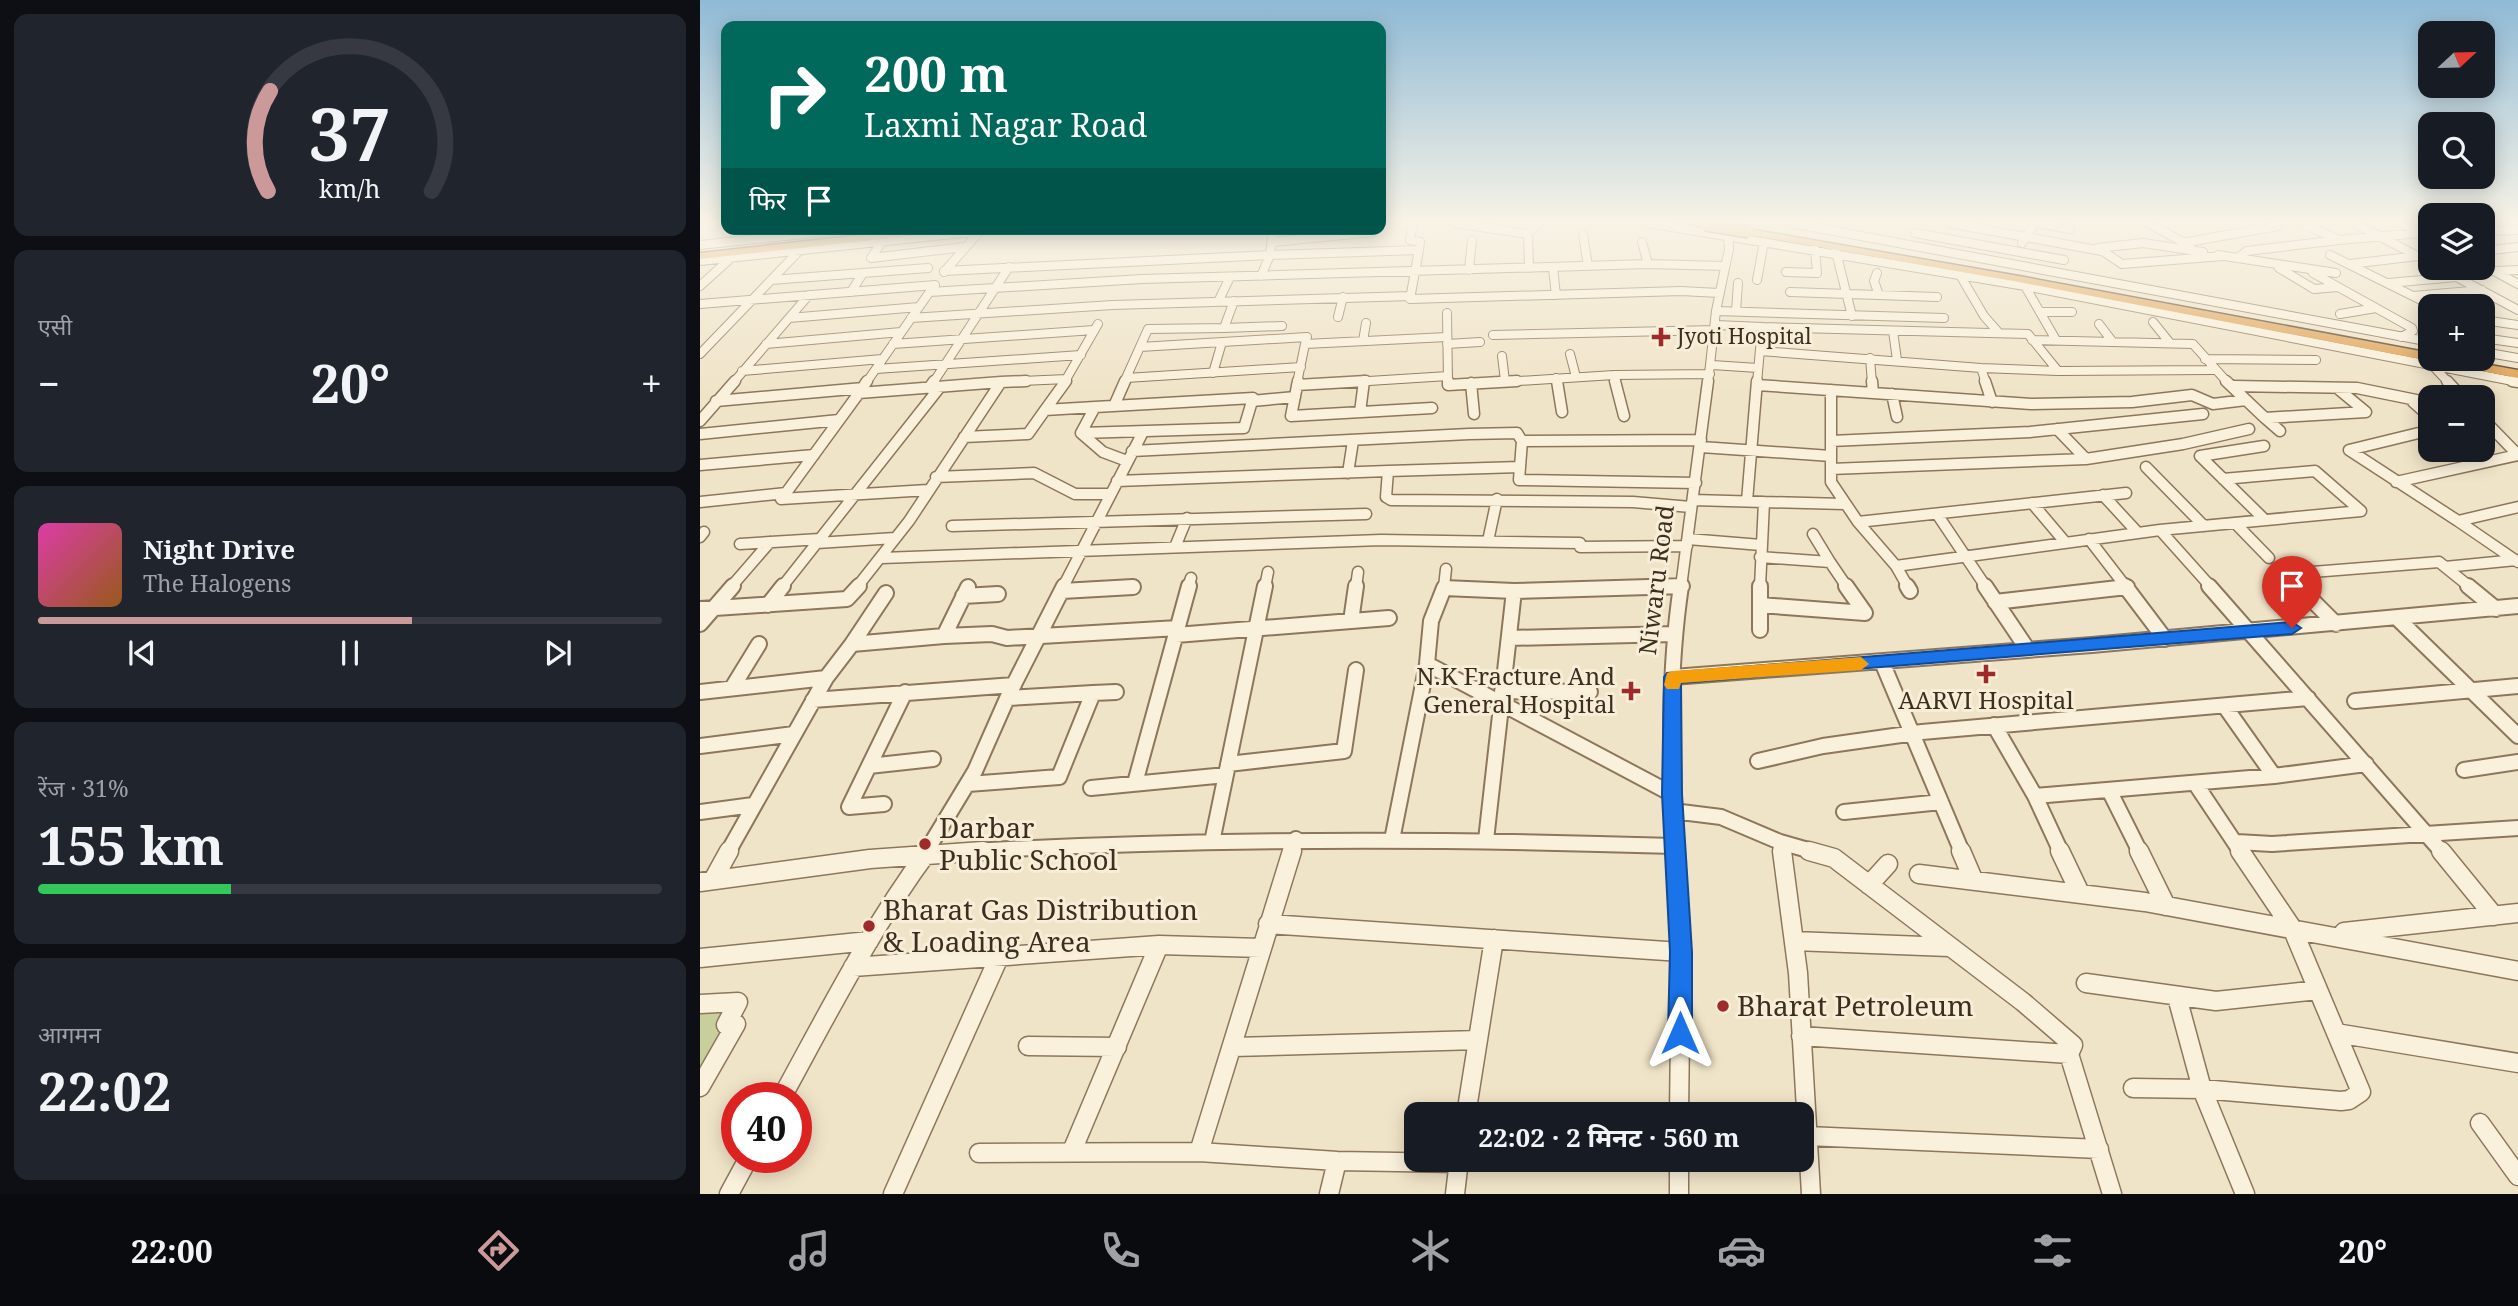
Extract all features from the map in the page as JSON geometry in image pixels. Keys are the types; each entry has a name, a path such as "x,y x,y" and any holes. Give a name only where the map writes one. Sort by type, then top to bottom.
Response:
{"highway":[{"path":"2015,279 2418,358"},
{"path":"2054,279 2418,348"},
{"path":"2495,359 2518,367"},
{"path":"2495,370 2518,374"}],"street":[{"path":"700,354 771,280 788,279"},
{"path":"851,292 859,279"},
{"path":"928,490 781,499 861,391 939,279"},
{"path":"768,605 935,387 944,364 1001,279"},
{"path":"700,304 851,292 1193,279"},
{"path":"1219,302 1229,279"},
{"path":"1280,300 1287,279"},
{"path":"1415,279 1410,299 1681,291 1720,293"},
{"path":"1554,279 1556,295"},
{"name":"Niwaru Road","path":"1679,1102 1681,952 1673,803 1674,634 1711,370 1716,311 1723,279"},
{"path":"1787,279 1789,313"},
{"path":"1844,279 1852,316"},
{"path":"1875,279 1879,295"},
{"path":"1962,279 1983,316 1999,333"},
{"path":"1982,279 2418,358"},
{"path":"2093,279 2418,340"},
{"path":"2297,279 2314,289 2339,287"},
{"path":"2324,279 2412,328 2413,331 2401,337"},
{"path":"2378,279 2418,298"},
{"path":"2387,283 2422,280"},
{"path":"2463,280 2518,310"},
{"path":"1736,312 1738,283"},
{"path":"2025,286 2056,340"},
{"path":"2413,296 2482,290"},
{"path":"1790,292 1937,297"},
{"path":"700,421 809,295"},
{"path":"911,318 1234,301 1411,296"},
{"path":"1338,317 1343,297"},
{"path":"1224,328 1234,301"},
{"path":"789,318 919,307"},
{"path":"2340,314 2376,308"},
{"path":"1716,311 1944,318"},
{"path":"2040,312 2072,313"},
{"path":"1447,313 1448,385 1758,368"},
{"path":"2153,322 2170,342"},
{"path":"2495,322 2518,325"},
{"path":"1363,341 1366,323"},
{"path":"2099,324 2112,341"},
{"path":"1114,406 1148,329 1282,326"},
{"path":"893,344 1096,327 1068,379 1028,434 964,437"},
{"path":"1747,501 1762,327"},
{"path":"1493,335 1762,327 2028,334 2058,371"},
{"path":"1893,331 1898,360"},
{"path":"765,344 901,332"},
{"path":"1140,347 1307,337 1290,419 1432,408"},
{"path":"1305,344 1447,340 1480,342"},
{"path":"2032,340 2193,344 2213,370 2234,386 2280,431"},
{"path":"2495,341 2518,343"},
{"path":"1213,373 1223,342"},
{"path":"1760,351 1981,368 2058,371 2213,370"},
{"path":"1570,354 1576,377"},
{"path":"876,369 1081,355"},
{"path":"2495,355 2518,358"},
{"path":"1502,356 1504,381"},
{"path":"1870,358 1873,393"},
{"path":"742,371 882,359"},
{"path":"2205,359 2316,360"},
{"path":"1126,378 1301,367"},
{"path":"1981,368 1992,402"},
{"path":"2442,371 2453,385"},
{"path":"2474,371 2518,382"},
{"path":"1614,375 1624,416"},
{"path":"1297,385 1448,376"},
{"path":"716,401 1068,379"},
{"path":"1556,379 1562,412"},
{"path":"1360,412 1364,381"},
{"path":"706,608 847,599 903,530 1001,382"},
{"path":"1471,383 1474,414"},
{"path":"1757,385 1992,402 2132,402 2192,395 2213,404 2246,400"},
{"path":"2234,386 2376,390 2418,401"},
{"path":"2265,418 2367,412 2337,388"},
{"path":"1831,390 1831,482 1844,504 1895,566 1910,591"},
{"path":"1892,394 1897,417"},
{"path":"1252,401 1294,397"},
{"path":"1045,410 1253,398 1244,428 1081,433"},
{"path":"2410,399 2418,406"},
{"path":"1081,433 1095,407"},
{"path":"1831,442 2057,429 2203,414"},
{"path":"700,434 839,420"},
{"path":"2057,429 2085,459"},
{"path":"1831,470 2085,459 2183,444 2249,429"},
{"path":"2495,431 2518,455"},
{"path":"790,1082 853,967 968,784 1038,636 1143,432"},
{"path":"1081,433 1103,452 1130,456 1411,435 1517,433 1522,442 1519,480 1616,480 1696,484"},
{"path":"2418,433 2348,450 2517,561"},
{"path":"1348,473 1353,441"},
{"path":"1522,442 1701,444 1831,456"},
{"path":"2264,446 2200,456 2265,520"},
{"path":"700,465 814,454"},
{"path":"2396,482 2518,455"},
{"path":"936,477 1034,473 1075,494 1114,488 1348,473 1520,467"},
{"path":"2146,467 2204,526"},
{"path":"1388,471 1387,499 1844,504"},
{"path":"1895,566 2160,530 2361,511 2315,471 2223,479"},
{"path":"700,502 786,493"},
{"path":"1858,522 2126,493"},
{"path":"2103,495 2138,533"},
{"path":"1488,541 1497,499"},
{"path":"1760,631 1760,551 1764,502"},
{"path":"2032,503 2065,542"},
{"path":"2458,521 2518,507"},
{"path":"952,526 1366,514"},
{"path":"1937,514 2028,650"},
{"path":"1175,547 1187,518"},
{"path":"2235,523 2269,558"},
{"path":"2160,530 2426,832 2494,916"},
{"path":"1760,605 1865,613 1813,534"},
{"path":"740,544 895,538"},
{"path":"2089,539 2165,639"},
{"path":"882,558 1381,540 1580,543 1580,547 1688,542 1830,562"},
{"path":"700,624 706,608 769,542"},
{"path":"2445,567 2517,561"},
{"path":"2336,624 2287,574 2439,562 2496,609"},
{"path":"1392,840 1427,664 1431,621 1444,588 1446,569"},
{"path":"1212,842 1268,572"},
{"path":"1351,621 1358,572"},
{"path":"1135,783 1191,578"},
{"path":"1444,588 1514,591 1682,586"},
{"path":"1062,591 1133,587"},
{"path":"1995,602 2127,587"},
{"path":"1486,840 1514,591"},
{"path":"944,636 965,592 998,594"},
{"path":"707,881 826,678 886,593"},
{"path":"1673,677 2249,632 2518,606"},
{"path":"852,644 992,634 1007,638 1257,628 1390,618"},
{"path":"2398,619 2474,690 2518,736"},
{"path":"1510,638 1674,634"},
{"path":"732,688 759,644"},
{"path":"1882,662 1973,879"},
{"path":"1427,664 1501,698 1673,803 1721,817 1780,842 1834,858 2024,1002 2073,1045 2069,1054 2112,1194"},
{"path":"1091,788 1344,751 1356,670"},
{"path":"700,692 826,678"},
{"path":"2355,701 2518,687"},
{"path":"884,804 849,807 905,692"},
{"path":"813,700 905,692 1116,692"},
{"path":"1501,698 1590,692"},
{"path":"968,784 1059,777 1093,693"},
{"path":"1758,761 1801,749 1912,733 2226,708 2308,698"},
{"path":"2226,708 2274,776"},
{"path":"1994,725 2035,796 2079,891"},
{"path":"700,746 794,733"},
{"path":"869,766 933,759"},
{"path":"2464,770 2518,762"},
{"path":"2035,796 2274,776 2366,764"},
{"path":"2133,1088 2202,1089 2349,1100 2361,1092 2292,928 2237,842 2195,783"},
{"path":"2109,790 2166,906"},
{"path":"1844,812 1941,802"},
{"path":"700,813 753,805"},
{"path":"2237,842 2272,844 2518,828"},
{"path":"1199,1152 1296,839"},
{"path":"707,881 925,854 1212,842 1296,839 1486,840 1674,846"},
{"path":"1780,842 1794,941 1805,1102"},
{"path":"1869,885 1888,864"},
{"path":"1919,874 2079,891 2330,934 2518,971"},
{"path":"2330,934 2518,913"},
{"path":"1268,924 1681,952"},
{"path":"1468,1102 1494,939"},
{"path":"700,958 869,941"},
{"path":"1794,941 1949,947"},
{"path":"853,967 1159,945 1261,948"},
{"path":"1073,1151 1159,945"},
{"path":"893,1194 999,957"},
{"path":"2086,983 2216,1001 2318,990"},
{"path":"2176,997 2202,1089 2245,1194"},
{"path":"700,1004 738,1002 726,1025 736,1024 700,1087"},
{"path":"2336,1033 2518,1063"},
{"path":"1801,1036 2069,1054"},
{"path":"1233,1047 1478,1040"},
{"path":"1028,1046 1117,1047"},
{"path":"2480,1124 2518,1176"},
{"path":"1814,1136 2099,1149"},
{"path":"979,1153 1199,1152 1337,1161 1404,1162"},
{"path":"1329,1194 1337,1161"},
{"path":"1455,1194 1458,1172"},
{"path":"1679,1172 1679,1194"},
{"path":"1809,1172 1811,1194"},
{"path":"729,1194 741,1173"}],"green space":[{"path":"728,1011 716,1031 729,1031 700,1078 700,1013"}],"slow traffic":[{"path":"1673,685 1673,677 1861,664"}],"place":[{"name":"Jyoti Hospital","path":"1661,337"},
{"name":"AARVI Hospital","path":"1986,674"},
{"name":"N.K Fracture And General Hospital","path":"1631,691"},
{"name":"Darbar Public School","path":"925,844"},
{"name":"Bharat Gas Distribution & Loading Area","path":"869,926"},
{"name":"Bharat Petroleum","path":"1723,1006"}],"route":[{"path":"1680,1033 1681,952 1672,794 1673,677 2292,628"}]}
